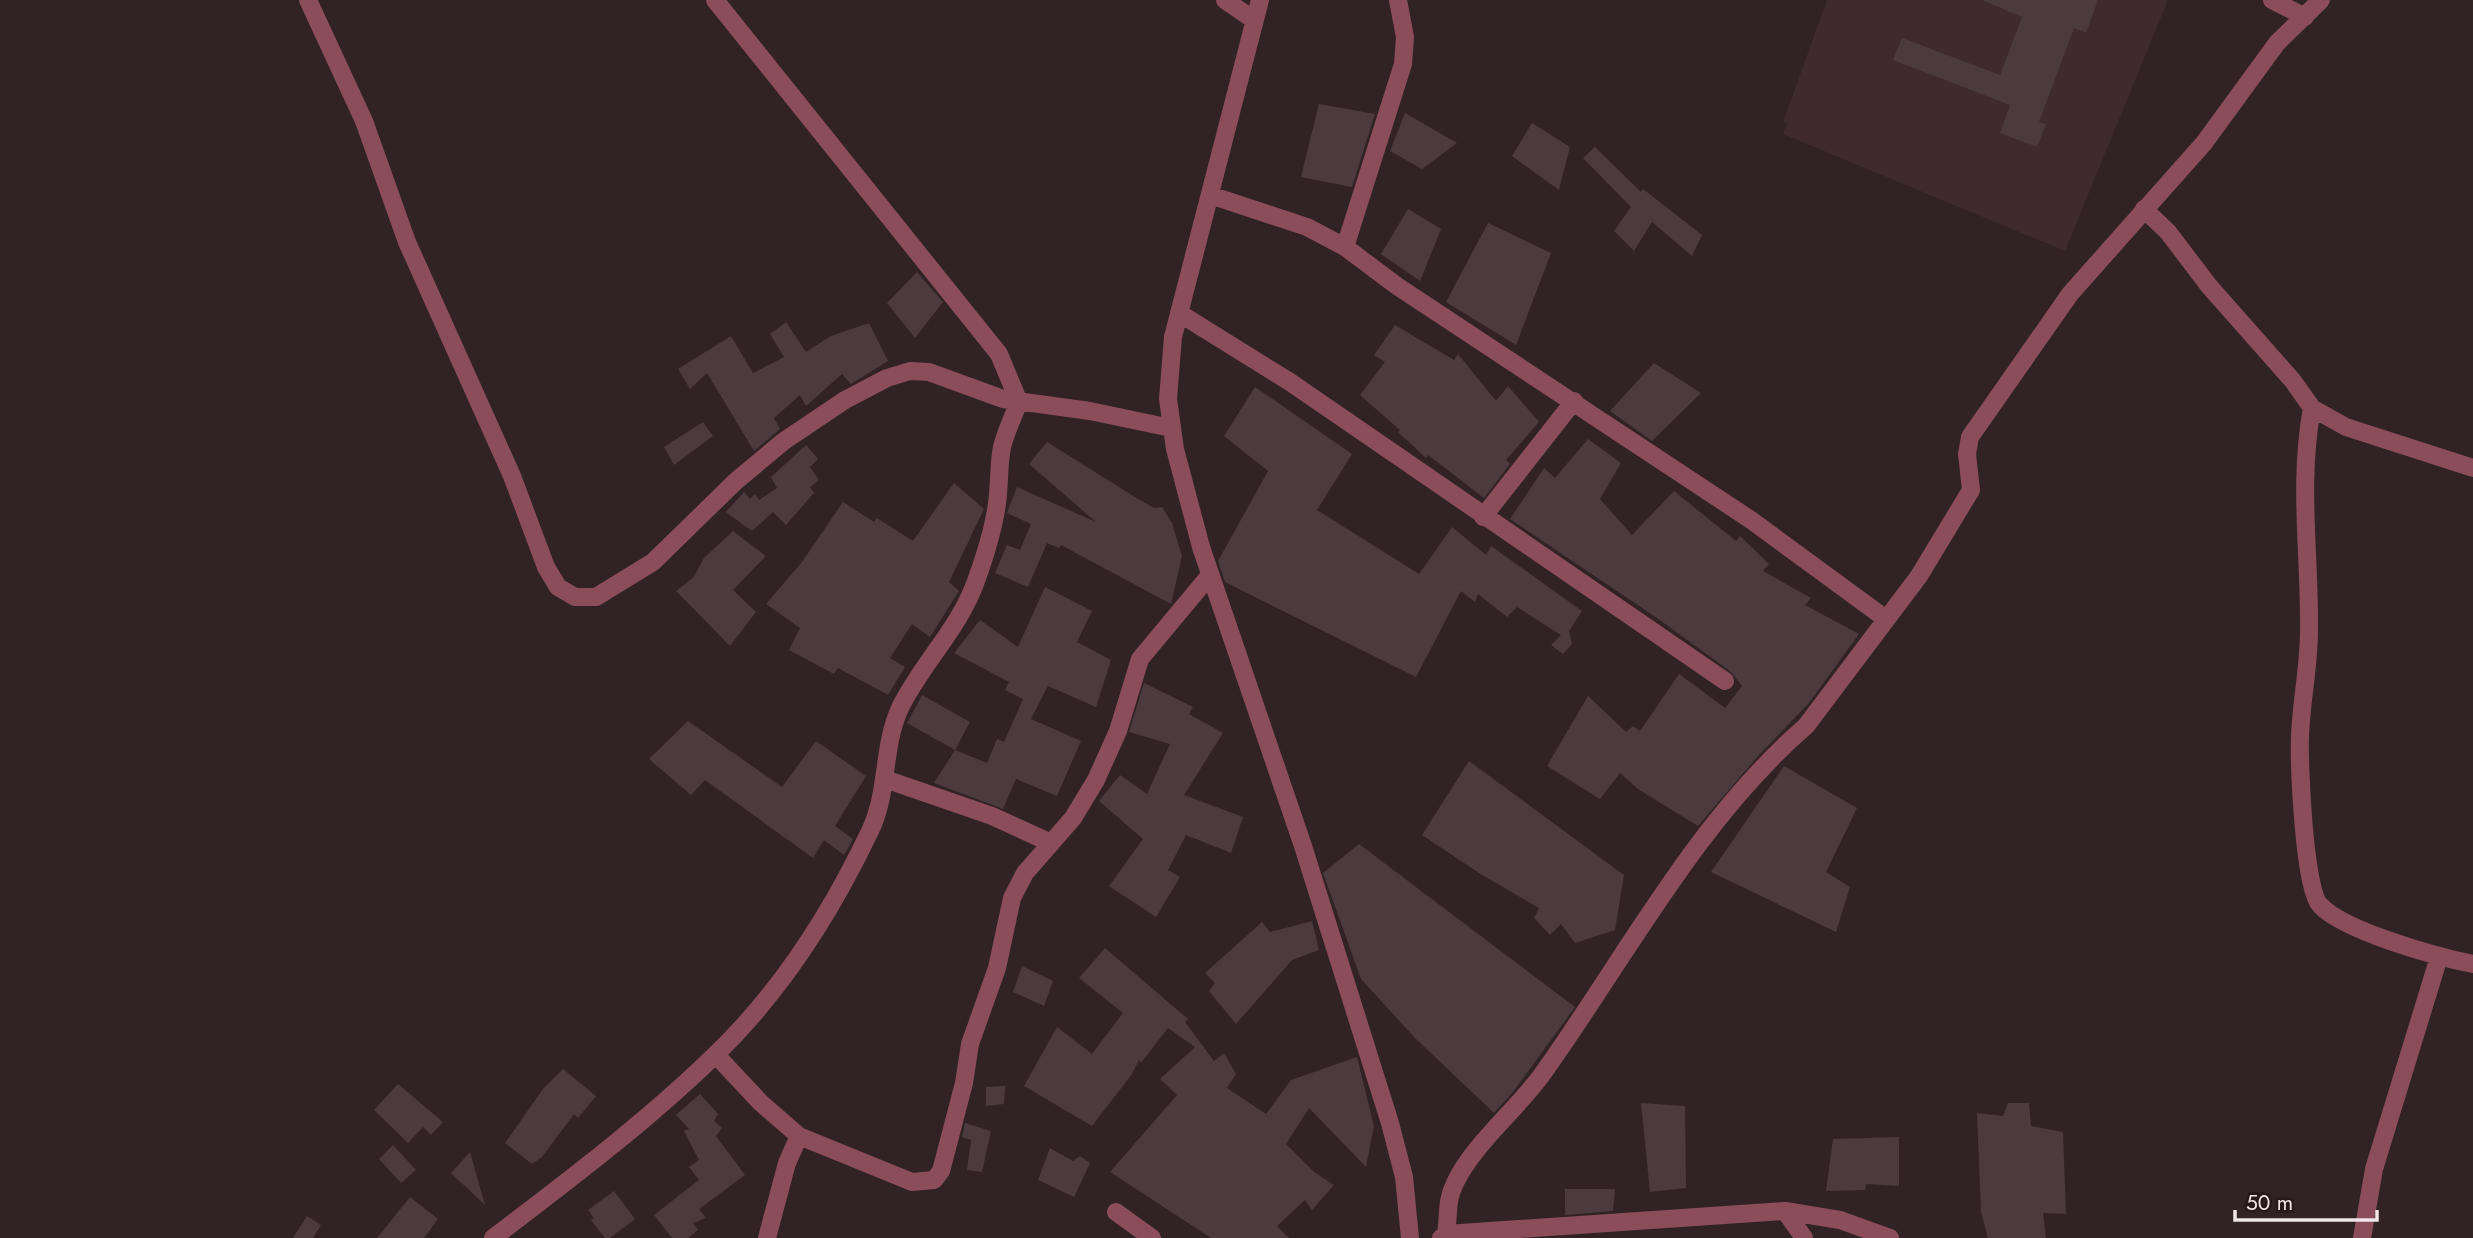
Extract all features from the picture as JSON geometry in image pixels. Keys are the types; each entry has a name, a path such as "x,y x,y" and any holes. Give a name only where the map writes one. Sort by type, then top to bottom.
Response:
{"street":[{"path":"308,0 364,121 407,242 512,476 546,566 558,587 575,597 596,597 653,562 736,481 784,441 845,400 887,378 910,371 929,372 980,392 1019,402 1090,411 1171,428"},
{"path":"493,1238 604,1153 716,1055 779,982 824,919 872,828 885,779 886,755 899,711 915,680 957,622 975,583 996,512 1002,449 1019,402 999,354 715,0"},
{"path":"1225,0 1254,20"},
{"path":"1260,0 1179,313 1168,368 1171,428 1210,575 1303,846 1391,1122 1404,1177 1410,1238"},
{"path":"1345,247 1403,64 1405,37 1398,0"},
{"path":"2272,0 2305,17"},
{"path":"1890,1238 1840,1220 1785,1211 1443,1236 1448,1200 1456,1180 1528,1093 1583,1017 1671,881 1712,828 1806,726 1919,576 1971,490 1967,454 1970,437 2070,294 2204,143 2277,43 2322,0"},
{"path":"1210,195 1307,227 1345,247 1397,286 1751,520 1886,619"},
{"path":"2144,209 2168,232 2209,286 2312,408 2346,427 2473,468"},
{"path":"1179,313 1290,382 1725,681"},
{"path":"1483,517 1574,401"},
{"path":"2312,408 2304,450 2309,633 2300,740 2308,864 2313,891 2317,904 2326,911 2439,957 2473,964"},
{"path":"716,1055 761,1104 799,1136 912,1182 934,1180 941,1171 964,1083 970,1044 997,968 1012,898 1026,873 1073,818 1096,780 1118,731 1140,659 1210,575"},
{"path":"885,779 992,816 1051,844"},
{"path":"2362,1238 2374,1169 2439,957"},
{"path":"767,1238 786,1163 799,1136"},
{"path":"1785,1211 1804,1238"},
{"path":"1115,1212 1152,1238"}],"shaded area":[{"path":"1827,0 2168,0 2065,251 1783,134 1787,124 1783,122"}],"building":[{"path":"1982,0 2098,0 2086,33 2074,28 2039,122 2046,124 2037,147 2000,133 2010,105 1893,60 1902,38 2000,75 2022,17"},
{"path":"1319,104 1375,114 1352,187 1301,177"},
{"path":"1405,113 1457,143 1422,169 1390,151"},
{"path":"1532,123 1570,147 1559,190 1512,156"},
{"path":"1595,147 1641,192 1643,189 1702,235 1692,256 1652,222 1634,251 1614,231 1631,207 1583,158"},
{"path":"1408,209 1441,229 1420,281 1381,254"},
{"path":"1488,223 1551,253 1516,345 1446,302"},
{"path":"917,272 943,302 915,338 887,303"},
{"path":"786,322 806,352 831,336 869,323 888,361 851,384 842,374 806,406 800,395 774,418 780,429 754,451 707,373 690,389 678,369 731,336 753,373 784,357 770,334"},
{"path":"1395,325 1454,360 1458,354 1496,401 1508,386 1539,422 1506,460 1510,464 1484,498 1428,455 1426,458 1398,432 1400,430 1360,395 1385,362 1374,355"},
{"path":"1654,363 1701,393 1652,441 1610,411"},
{"path":"1255,387 1352,454 1317,510 1419,574 1452,527 1486,555 1491,546 1582,611 1569,631 1572,644 1563,654 1551,645 1561,635 1517,607 1507,617 1478,594 1475,602 1461,591 1416,677 1225,582 1218,561 1268,471 1224,436"},
{"path":"703,422 713,436 674,465 664,447"},
{"path":"1588,439 1621,463 1600,499 1632,535 1674,491 1736,541 1740,536 1769,564 1763,571 1811,598 1805,605 1859,634 1809,703 1758,756 1698,826 1638,789 1620,773 1600,799 1547,766 1588,696 1626,732 1633,726 1640,731 1679,674 1725,708 1742,686 1731,672 1657,618 1510,519 1544,468 1555,478"},
{"path":"1047,442 1154,508 1162,507 1172,523 1182,556 1171,604 1061,545 1059,548 1047,543 1028,587 995,573 1007,545 1020,550 1031,524 1007,513 1017,487 1096,522 1029,464"},
{"path":"806,445 818,459 810,467 819,480 810,487 814,493 786,525 773,512 752,531 726,512 744,492 750,499 755,494 759,500 777,488 771,477"},
{"path":"954,483 984,509 949,582 959,591 930,637 912,624 890,658 905,667 888,695 838,668 834,674 789,650 800,628 766,604 802,562 843,502 874,522 877,518 913,541"},
{"path":"733,531 766,556 733,590 756,612 730,646 676,591 693,578 704,558"},
{"path":"1045,587 1092,611 1077,642 1111,660 1096,707 1048,686 1031,719 1081,741 1057,796 1016,779 1003,809 934,783 955,750 987,763 997,739 1004,742 1023,699 1005,690 1009,682 954,653 980,620 1018,647"},
{"path":"1144,683 1193,707 1189,714 1223,733 1184,795 1243,817 1231,853 1186,835 1168,870 1180,877 1156,917 1109,886 1143,839 1099,801 1120,775 1147,794 1170,744 1129,732"},
{"path":"922,695 970,722 955,750 907,723"},
{"path":"688,721 782,787 816,741 866,776 835,826 853,839 844,855 824,840 813,858 705,780 691,795 649,759"},
{"path":"1469,761 1624,875 1615,930 1575,943 1561,924 1550,935 1534,918 1539,908 1422,835"},
{"path":"1784,766 1857,808 1826,872 1850,887 1836,932 1711,872"},
{"path":"1359,844 1575,1007 1513,1092 1494,1113 1415,1038 1361,979 1323,873"},
{"path":"1312,921 1319,950 1292,960 1236,1024 1209,991 1215,983 1205,973 1262,922 1270,932"},
{"path":"1105,948 1188,1019 1185,1022 1214,1061 1224,1053 1236,1074 1227,1088 1266,1114 1291,1080 1357,1057 1374,1126 1366,1167 1309,1108 1286,1144 1314,1172 1334,1185 1312,1210 1305,1200 1277,1226 1289,1238 1211,1238 1110,1172 1177,1095 1160,1079 1195,1047 1168,1028 1141,1063 1139,1060 1132,1074 1092,1126 1024,1086 1057,1027 1092,1054 1123,1013 1079,978"},
{"path":"1022,966 1053,981 1044,1006 1013,992"},
{"path":"563,1069 596,1096 578,1118 574,1114 542,1157 532,1164 505,1143 543,1089"},
{"path":"398,1084 443,1122 431,1135 423,1127 408,1143 374,1110"},
{"path":"1005,1086 1004,1104 986,1106 986,1087"},
{"path":"700,1094 718,1114 714,1121 722,1128 716,1136 745,1175 699,1209 706,1218 693,1223 698,1230 688,1238 672,1238 654,1215 699,1180 689,1167 699,1160 684,1131 689,1129 676,1115"},
{"path":"1641,1103 1685,1106 1686,1188 1650,1192"},
{"path":"2008,1103 2029,1103 2031,1126 2063,1132 2066,1214 2043,1213 2046,1238 1988,1238 1981,1212 1977,1113 2003,1116"},
{"path":"965,1123 991,1131 982,1172 967,1170 971,1140 962,1137"},
{"path":"1899,1137 1899,1186 1866,1184 1865,1190 1826,1191 1833,1139"},
{"path":"393,1145 416,1170 401,1183 379,1159"},
{"path":"1050,1148 1073,1161 1080,1156 1090,1163 1074,1197 1038,1180"},
{"path":"470,1152 485,1205 451,1173"},
{"path":"1565,1189 1615,1189 1613,1211 1565,1215"},
{"path":"614,1191 635,1219 610,1238 605,1238 591,1220 594,1218 588,1210"},
{"path":"410,1197 438,1219 424,1238 377,1238"},
{"path":"307,1216 321,1225 313,1238 293,1238"}]}
